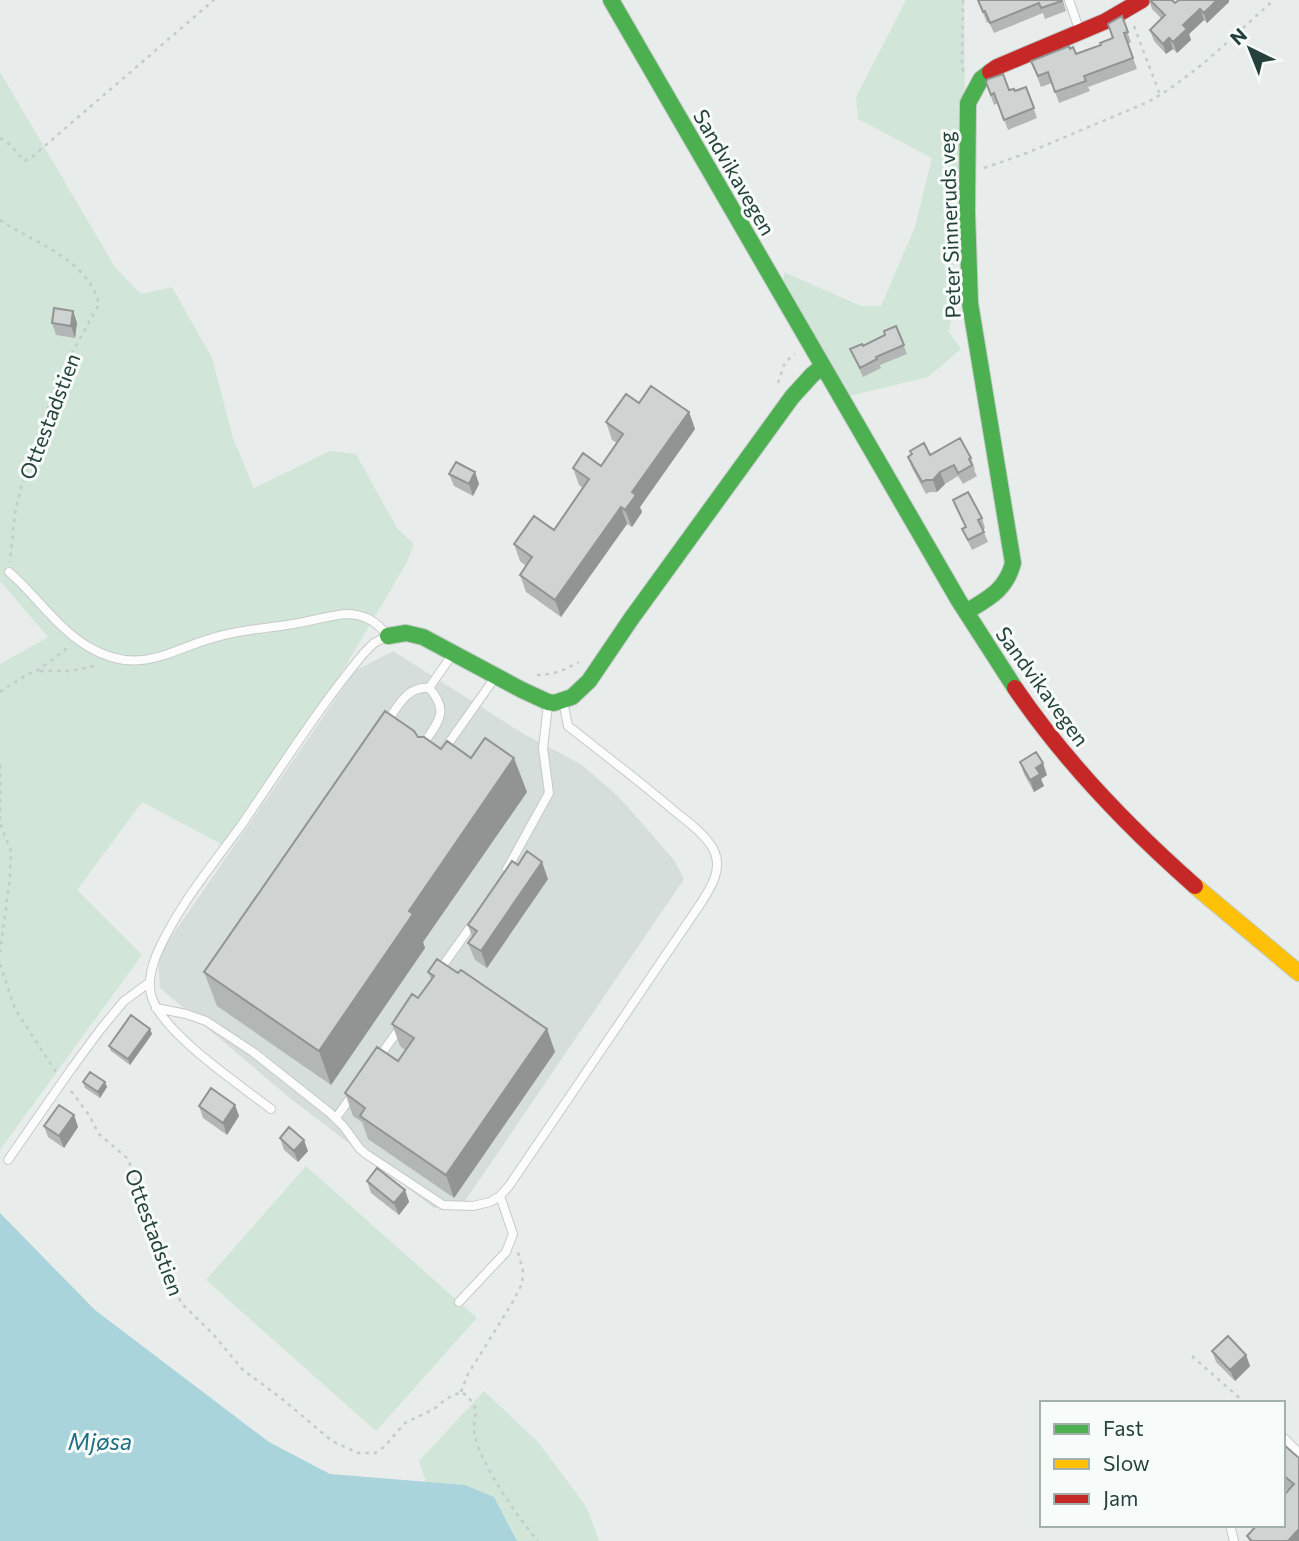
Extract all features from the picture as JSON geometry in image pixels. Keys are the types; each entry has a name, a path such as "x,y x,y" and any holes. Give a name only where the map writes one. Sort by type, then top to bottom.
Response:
{"street":[{"name":"Sandvikavegen","path":"611,0 966,612 1026,703 1094,789 1129,825 1210,899 1299,973"},
{"path":"971,96 981,79 997,67 1136,5"},
{"name":"Peter Sinneruds veg","path":"966,612 1004,586 1013,563 970,303 967,260 967,124 971,96"},
{"path":"388,636 399,633 415,634 537,698 556,701 572,698 589,681 792,397 822,366"}],"lane":[{"path":"1069,0 1080,32"},
{"path":"9,572 77,639 99,652 119,659 151,659 223,635 345,614 356,614 370,619 388,636 374,643 346,675 180,911 155,958 149,982 150,995 156,1008 169,1025 271,1110"},
{"path":"429,688 454,653"},
{"path":"441,754 496,676"},
{"path":"384,726 406,694 420,687 429,688 441,706 441,716 422,746"},
{"path":"503,876 549,793 543,748 556,701"},
{"path":"156,1008 186,1014 219,1028 291,1080 336,1118 366,1154 443,1205 473,1206 490,1202 500,1196 701,904 712,887 717,870 716,853 705,838 653,792 568,726 556,701"},
{"path":"437,975 482,911"},
{"path":"8,1160 63,1081 124,1001 149,982"},
{"path":"375,1063 407,1018"},
{"path":"336,1118 359,1085"},
{"path":"459,1302 506,1252 513,1234 500,1196"},
{"path":"1285,1439 1299,1452"}],"path":[{"path":"0,138 24,161 32,157 214,0"},
{"path":"963,0 962,67 971,96"},
{"path":"968,173 1027,153 1160,96 1205,63 1274,0"},
{"path":"1136,5 1132,21 1160,96"},
{"name":"Ottestadstien","path":"0,220 59,254 78,269 96,291 99,304 73,351 41,426 15,513 9,572"},
{"path":"775,392 785,362 798,352"},
{"path":"0,692 37,671 77,639"},
{"path":"530,675 552,675 585,658"},
{"path":"37,671 71,671 119,659"},
{"path":"0,765 0,823 11,851 0,952"},
{"name":"Ottestadstien","path":"0,964 15,1009 48,1062 89,1115 99,1134 128,1159 181,1303 213,1334 243,1370 332,1441 358,1453 375,1453 384,1447 405,1423 461,1392"},
{"path":"513,1234 523,1272 522,1284 468,1374 461,1392 468,1396 477,1409 475,1437 484,1461 538,1541"},
{"path":"1192,1356 1243,1401"}],"shaded area":[{"path":"393,651 522,733 582,765 619,797 674,860 684,879 463,1204 434,1208 291,1099 160,988 158,956 355,671"}],"green space":[{"path":"906,0 964,0 967,162 955,247 948,331 961,349 928,377 850,396 783,294 784,272 861,306 881,306 915,227 932,158 858,119 856,97"},
{"path":"0,72 115,267 141,294 172,287 212,358 233,438 254,488 330,451 356,454 397,528 414,544 407,562 336,682 223,845 142,802 77,890 142,955 0,1150 0,664 48,637 0,581"},
{"path":"306,1166 477,1318 376,1431 206,1280"},
{"path":"484,1391 539,1443 587,1508 599,1541 517,1541 494,1497 465,1485 426,1482 419,1461"}],"water":[{"name":"Mjøsa","path":"0,1213 95,1310 269,1442 330,1474 465,1485 494,1497 517,1541 0,1541"}],"building":[{"path":"978,0 1062,1 1041,8 1039,3 990,23"},
{"path":"1150,0 1172,0 1175,3 1179,0 1217,0 1204,13 1200,9 1183,25 1187,29 1173,42 1169,38 1163,44 1150,30 1165,15"},
{"path":"1122,16 1128,32 1124,33 1133,58 1084,76 1086,81 1055,92 1048,72 1038,76 1031,61 1069,46 1070,49 1073,47 1076,54 1101,45 1100,43 1113,38 1108,24"},
{"path":"1003,74 1009,90 1026,87 1034,108 1004,120 994,93 991,95 986,82"},
{"path":"54,308 73,311 71,326 52,323"},
{"path":"896,326 904,345 876,357 877,359 860,368 850,349 885,335 884,331"},
{"path":"651,386 689,412 632,492 636,495 625,510 621,507 555,600 520,575 532,557 514,544 534,516 554,530 589,479 573,468 583,453 601,466 623,434 606,422 626,394 639,403"},
{"path":"960,438 972,465 958,473 954,465 940,472 933,480 922,482 908,457 912,454 910,451 924,443 930,455"},
{"path":"456,462 475,472 469,484 449,474"},
{"path":"968,492 982,518 978,520 984,532 968,540 962,529 966,527 953,500"},
{"path":"385,711 414,731 418,737 424,737 441,749 447,741 471,758 485,738 514,758 409,911 413,914 319,1051 204,972"},
{"path":"1036,752 1043,763 1036,768 1040,774 1030,780 1020,762"},
{"path":"527,851 542,862 481,951 468,943 477,931 468,925 512,861 518,865"},
{"path":"437,959 458,973 461,970 547,1029 446,1175 360,1116 365,1108 345,1093 377,1047 398,1061 414,1038 392,1024 412,994 418,998 434,976 428,972"},
{"path":"131,1015 150,1029 128,1059 109,1046"},
{"path":"90,1072 105,1082 98,1092 83,1082"},
{"path":"211,1088 235,1105 223,1123 199,1106"},
{"path":"59,1105 74,1115 59,1136 44,1126"},
{"path":"289,1127 304,1140 294,1151 280,1138"},
{"path":"377,1168 405,1190 394,1203 367,1181"},
{"path":"1228,1336 1246,1355 1230,1370 1212,1351"},
{"path":"1285,1446 1299,1458 1299,1529 1288,1541 1252,1541 1247,1536 1255,1527 1285,1527 1285,1494 1294,1484 1285,1477"}],"traffic: fast":[{"path":"611,0 959,601 1015,688"},
{"path":"966,612 1001,587 1013,563 970,303 968,103 981,79 990,72"},
{"path":"388,636 406,633 423,637 548,702 554,703 572,697 589,681 792,397 823,366"}],"traffic: slow":[{"path":"1195,886 1299,973"}],"traffic: jam":[{"path":"990,72 1106,21 1142,0"},
{"path":"1015,688 1076,768 1145,840 1195,886"}]}
